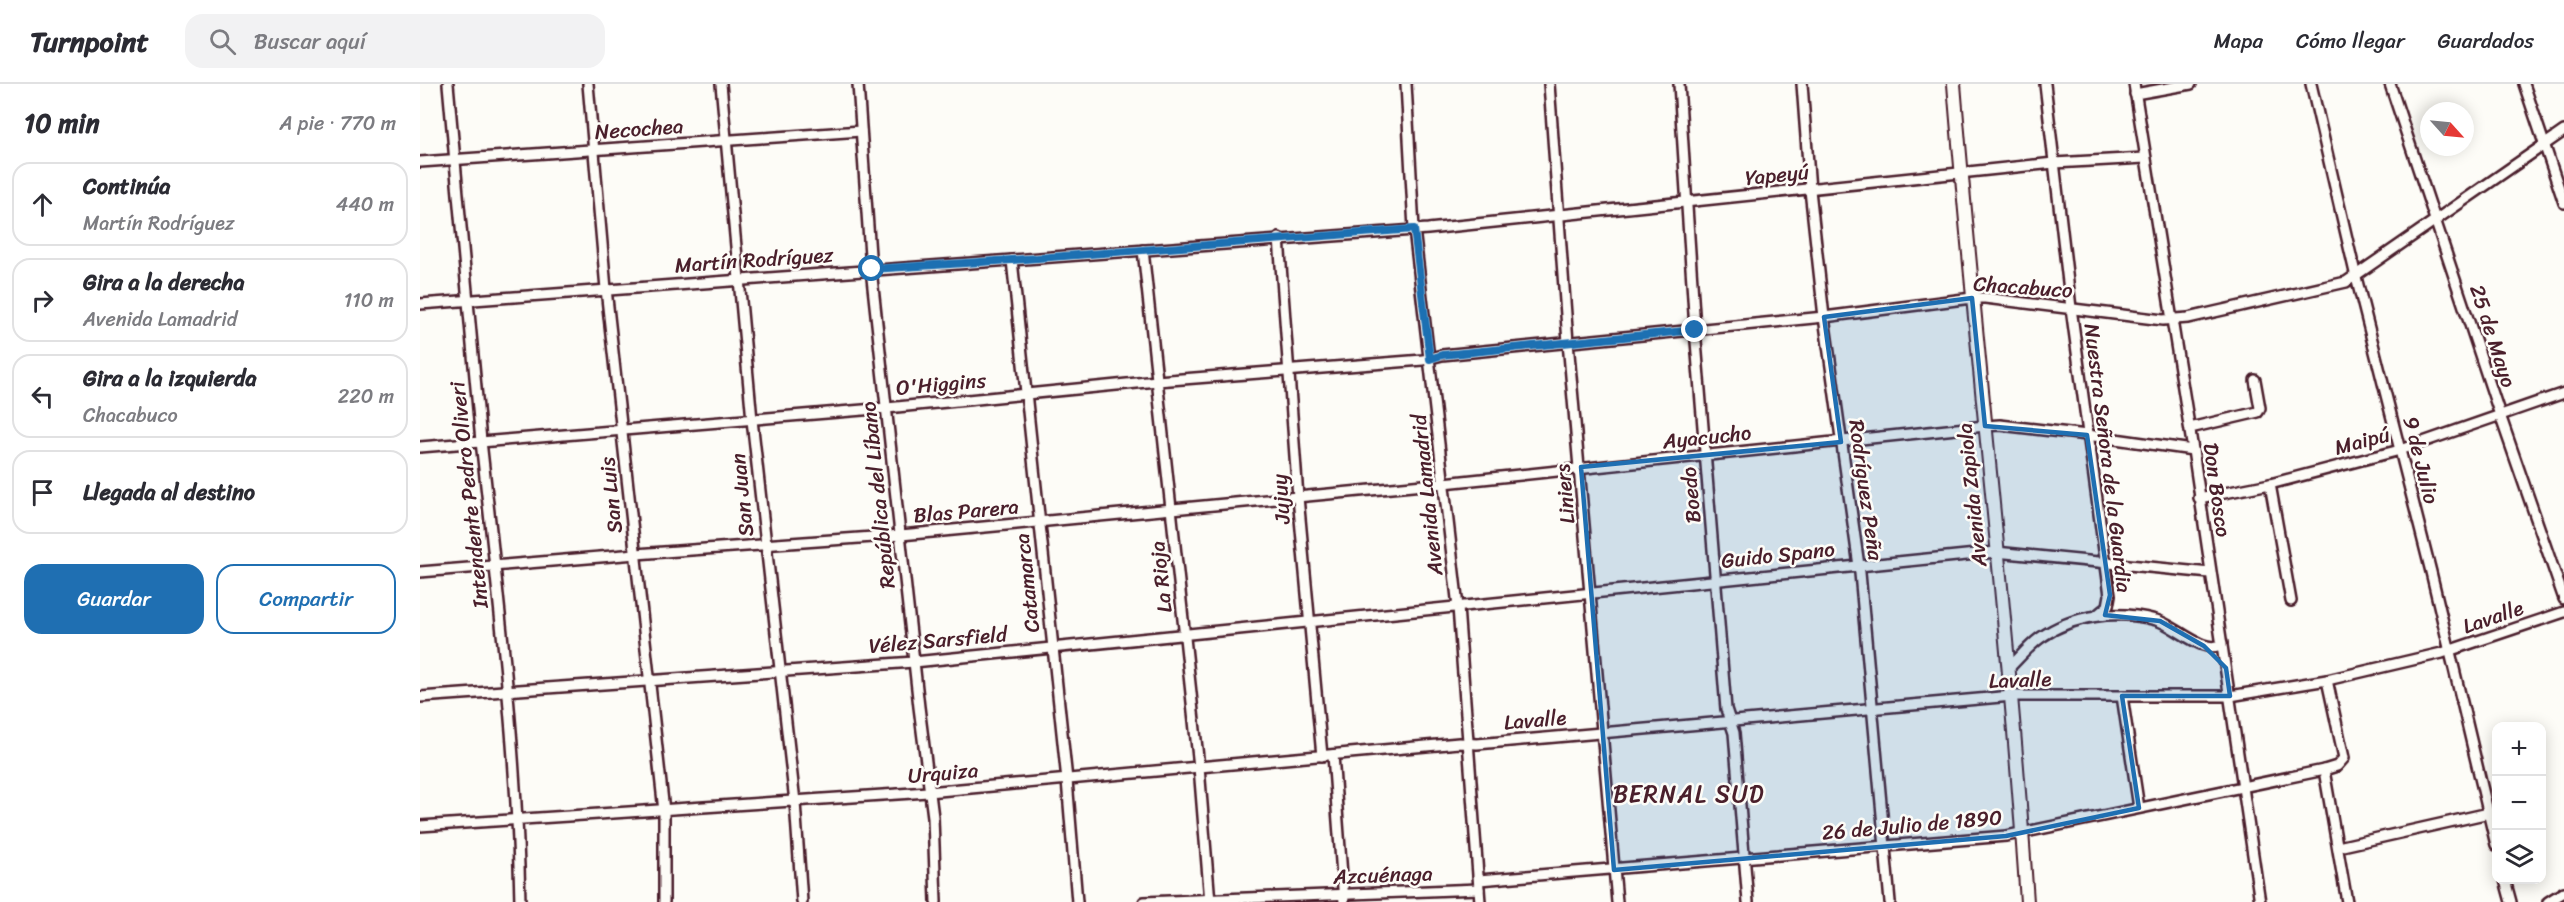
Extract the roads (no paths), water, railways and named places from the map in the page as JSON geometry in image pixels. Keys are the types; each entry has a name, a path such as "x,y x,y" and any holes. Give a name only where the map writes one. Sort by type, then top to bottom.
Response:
{"main road":[{"name":"Avenida Zapiola","path":"1954,84 1972,298 1979,426 2010,667 2027,902"}],"street":[{"name":"Intendente Pedro Oliveri","path":"448,84 481,442 508,691 519,819 520,902"},
{"name":"San Luis","path":"588,84 606,289 664,811 664,902"},
{"name":"San Juan","path":"720,84 752,420 782,671 802,902"},
{"name":"República del Líbano","path":"858,84 872,269 928,792 933,817 936,902"},
{"name":"Avenida Lamadrid","path":"1406,84 1414,229 1458,607 1480,902"},
{"name":"Liniers","path":"1549,84 1568,342 1581,467 1617,902"},
{"name":"Boedo","path":"1678,84 1695,330 1726,710 1734,733 1748,902"},
{"name":"Rodríguez Peña","path":"1802,84 1810,190 1824,317 1858,566 1890,902"},
{"name":"Nuestra Señora de la Guardia","path":"2044,84 2110,600 2104,610 2096,616"},
{"name":"Don Bosco","path":"2134,84 2190,428 2260,902"},
{"path":"2135,94 2191,84"},
{"name":"9 de Julio","path":"2312,84 2356,277 2493,830"},
{"name":"25 de Mayo","path":"2390,84 2500,416 2564,598"},
{"path":"2524,84 2564,203"},
{"name":"Necochea","path":"420,162 861,131"},
{"name":"Chacabuco","path":"1430,359 1442,355 1824,317 1972,298 2172,320 2340,284 2356,277 2564,131"},
{"name":"Yapeyú","path":"1414,229 1687,203 2054,163 2145,158"},
{"name":"Martín Rodríguez","path":"420,304 739,278 1012,260 1414,229"},
{"name":"Jujuy","path":"1279,238 1298,497 1322,756"},
{"name":"La Rioja","path":"1143,249 1185,634 1210,901"},
{"name":"Catamarca","path":"1012,260 1067,780 1077,902"},
{"name":"O'Higgins","path":"420,447 752,420 1157,381 1430,359"},
{"path":"2190,428 2258,412 2260,408 2255,380"},
{"name":"Maipú","path":"2199,498 2271,484 2400,450 2564,393"},
{"path":"1979,426 2000,425 2193,450"},
{"name":"Ayacucho","path":"1443,483 1979,426"},
{"name":"Blas Parera","path":"420,572 901,535 1443,483"},
{"path":"2271,484 2290,601"},
{"name":"Guido Spano","path":"1458,607 1996,552 2210,573"},
{"name":"Vélez Sarsfield","path":"420,697 914,662 1458,607"},
{"name":"Lavalle","path":"1469,743 2012,696 2230,696 2326,680 2449,651 2564,612"},
{"path":"2010,667 2030,646 2048,632 2078,620 2096,616 2125,615 2160,621 2204,646 2226,668"},
{"path":"2204,646 2213,648 2222,643"},
{"name":"26 de Julio de 1890","path":"1479,885 1614,870 2006,836 2324,770 2342,762 2344,753 2326,680"},
{"path":"2122,696 2139,808"},
{"name":"Urquiza","path":"420,826 928,792 1469,743"},
{"path":"1333,755 1343,898"},
{"path":"2324,770 2347,902"},
{"path":"2338,847 2489,813"},
{"path":"2506,884 2511,902"},
{"name":"Azcuénaga","path":"1144,902 1343,898 1479,885"},
{"path":"2548,902 2564,891"}],"district":[{"name":"BERNAL SUD","path":"1689,794"}]}
